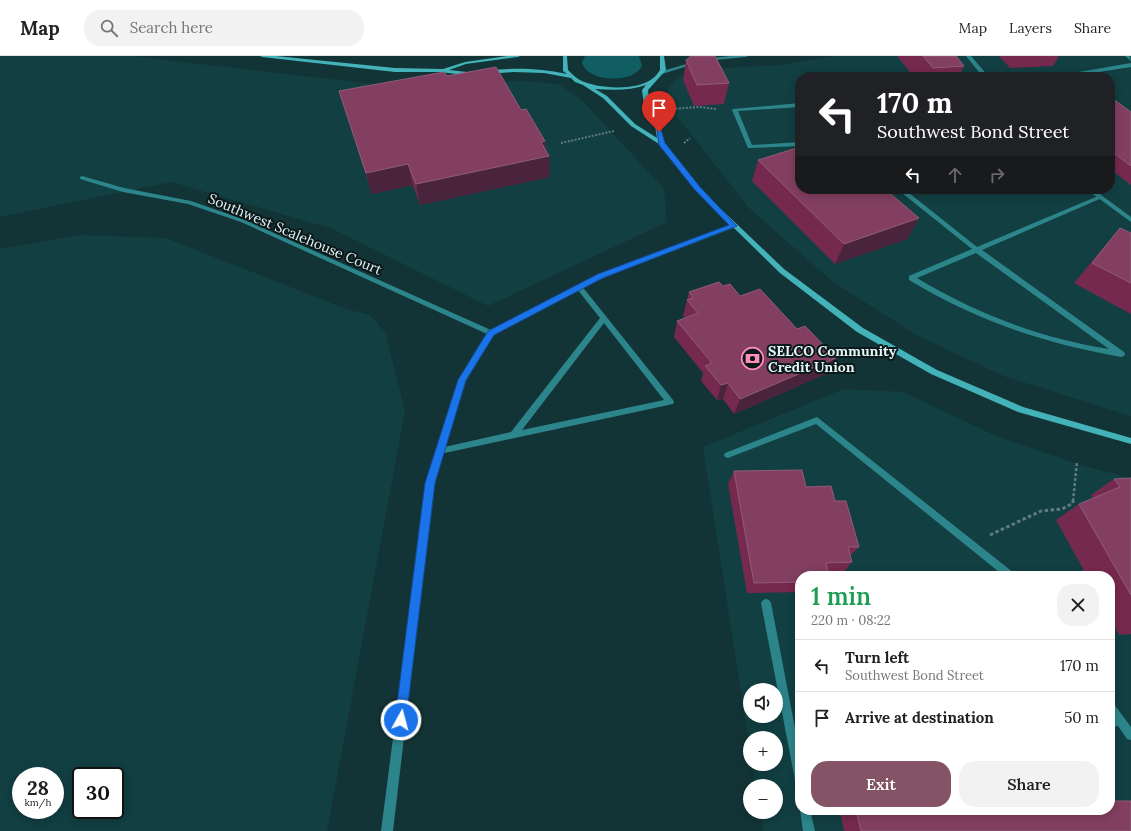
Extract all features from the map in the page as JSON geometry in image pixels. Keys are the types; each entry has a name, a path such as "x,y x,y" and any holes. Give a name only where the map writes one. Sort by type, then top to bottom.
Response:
{"street":[{"path":"262,56 395,70 440,70 478,73"},
{"path":"440,70 465,63 518,56"},
{"path":"565,56 563,62 566,70 572,77"},
{"path":"662,56 664,64 662,72"},
{"path":"661,143 657,120 647,105 645,90 651,82 662,72 704,60 746,56"},
{"path":"968,56 982,72"},
{"path":"1127,56 1131,60"},
{"path":"1091,72 1131,65"},
{"path":"485,73 513,70 544,71 572,77 605,97 633,125 661,143 697,189 734,226 782,271 860,330 934,372 1021,410 1131,441"},
{"path":"586,85 602,89 620,90 637,87 651,82"},
{"path":"795,105 735,110 750,147 795,144"},
{"name":"Southwest Scalehouse Court","path":"82,178 123,190 189,202 243,221 491,333"},
{"path":"906,194 977,250 1121,354 1076,347 1004,325 958,306 911,278 977,250 1100,197"},
{"path":"1096,194 1131,220"},
{"path":"387,831 430,483 462,380 491,333 600,276 734,226"},
{"path":"440,450 670,402 579,287"},
{"path":"514,435 604,318"},
{"path":"728,455 817,420 1005,571"},
{"path":"766,602 795,729"},
{"path":"1115,722 1131,735"},
{"path":"807,815 809,831"}],"path":[{"path":"667,109 699,107"},
{"path":"561,142 618,131"},
{"path":"971,544 1041,511 1062,509 1073,504 1077,462"}],"shaded area":[{"path":"0,56 132,56 364,83 394,85 519,81 560,85 582,100 664,189 667,222 488,306 333,229 171,182 0,217"},
{"path":"585,56 639,56 642,65 638,71 631,76 621,78 601,77 592,74 585,69 582,62"},
{"path":"836,56 1131,56 1131,416 1006,377 916,335 832,281 750,209 671,109 666,98 668,89 675,80 681,75 703,69 779,65"},
{"path":"80,235 166,238 346,309 370,315 385,332 405,411 327,831 0,831 0,249"},
{"path":"844,389 903,392 996,436 1083,466 1131,478 1131,831 763,831 761,819 783,819 783,779 755,779 753,771 783,771 783,731 747,731 746,723 783,723 783,683 743,683 743,705 703,447"}],"building":[{"path":"691,56 715,56 729,83 697,85 686,60"},
{"path":"923,56 956,56 964,66 933,68"},
{"path":"496,67 521,110 526,109 545,141 541,142 549,156 416,184 408,164 366,173 339,91 444,72 447,76"},
{"path":"1115,100 1131,112 1131,166 1115,154"},
{"path":"795,149 795,194 891,194 919,218 844,244 758,160"},
{"path":"1120,228 1131,233 1131,283 1092,263"},
{"name":"SELCO Community Credit Union","path":"719,282 723,286 730,284 740,296 760,289 797,329 805,326 836,358 740,399 728,383 721,385 705,366 712,363 677,321 698,313 687,300 693,298 689,292"},
{"path":"802,470 806,487 831,486 835,501 846,501 859,547 848,547 852,562 826,563 828,571 795,571 795,582 754,583 734,471"},
{"path":"1131,478 1131,595 1079,504 1120,487 1114,479"},
{"path":"1115,801 1131,801 1131,831 861,831 857,815 1115,815"}],"place":[{"name":"SELCO Community Credit Union","path":"753,359"}],"route":[{"path":"401,720 430,483 462,380 491,333 600,276 734,226 697,189 661,143 659,132"}]}
